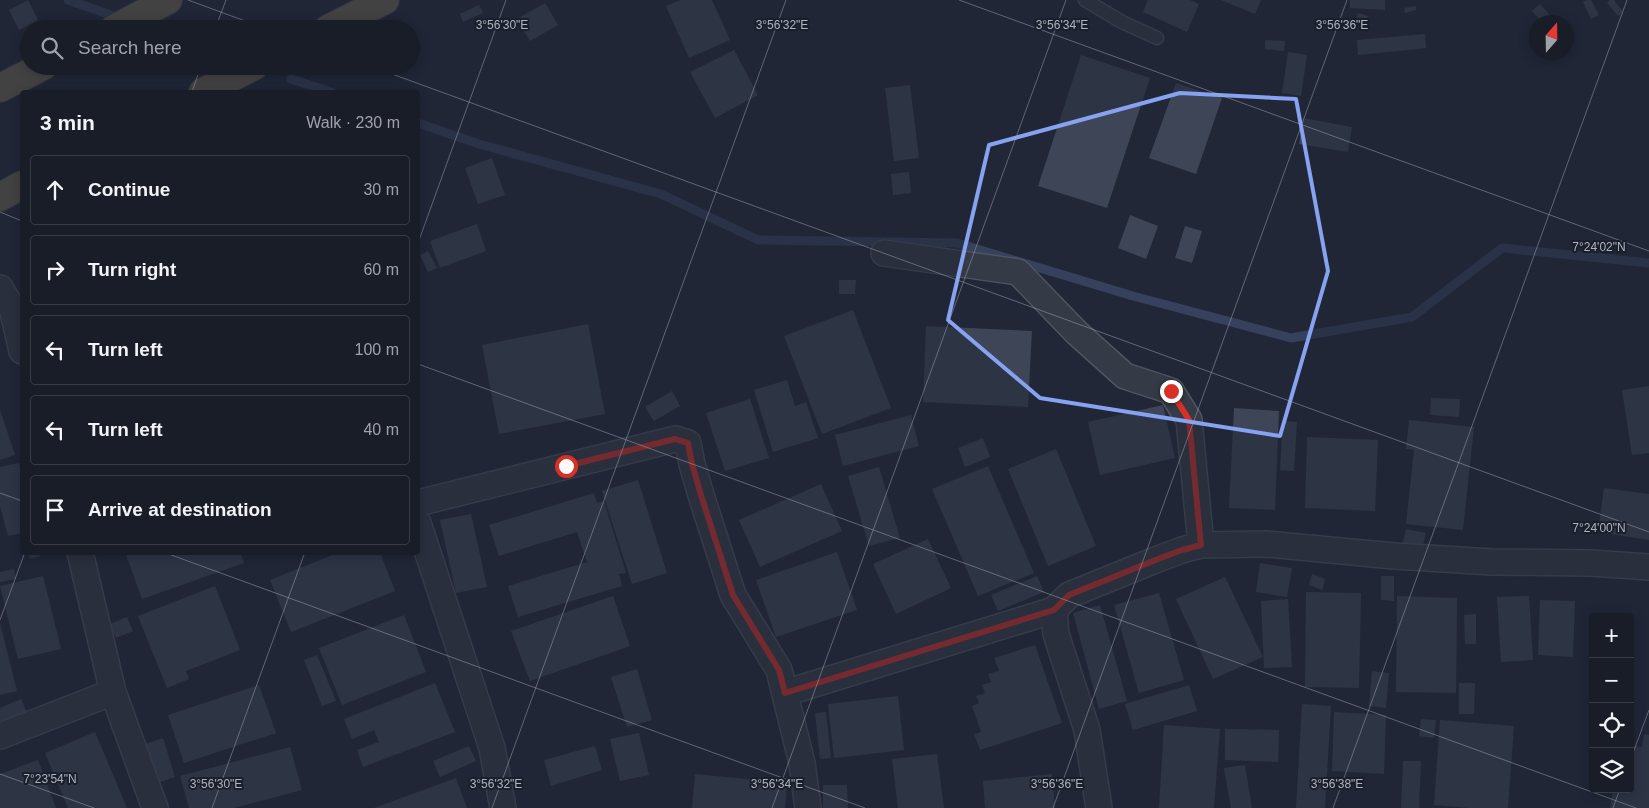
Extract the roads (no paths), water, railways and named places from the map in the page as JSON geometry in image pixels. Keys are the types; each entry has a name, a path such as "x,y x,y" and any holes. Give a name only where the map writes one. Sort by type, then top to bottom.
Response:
{"highway":[{"path":"346,20 385,0"},
{"path":"130,20 158,5"},
{"path":"0,88 25,75"},
{"path":"207,90 236,75"},
{"path":"0,196 20,186"}],"street":[{"path":"884,253 1018,272 1077,333 1125,376 1171,391 1189,420 1201,545"},
{"path":"12,300 20,341"},
{"path":"420,503 675,439 688,443 701,495 733,595 779,670 802,763 808,808"},
{"path":"420,529 492,748 503,808"},
{"path":"785,693 1054,610 1069,595 1158,559 1201,545 1266,544 1492,562 1591,563 1649,568"},
{"path":"81,555 113,692 155,808"},
{"path":"1054,610 1056,634 1087,730 1099,808"},
{"path":"0,736 113,692"}],"lane":[{"path":"1085,0 1122,22 1157,38"}],"waterway":[{"path":"68,0 122,19"},
{"path":"291,79 325,90"},
{"path":"420,124 479,144 661,194 758,240 957,243 1133,296 1291,338 1412,317 1502,248 1649,263"}]}
